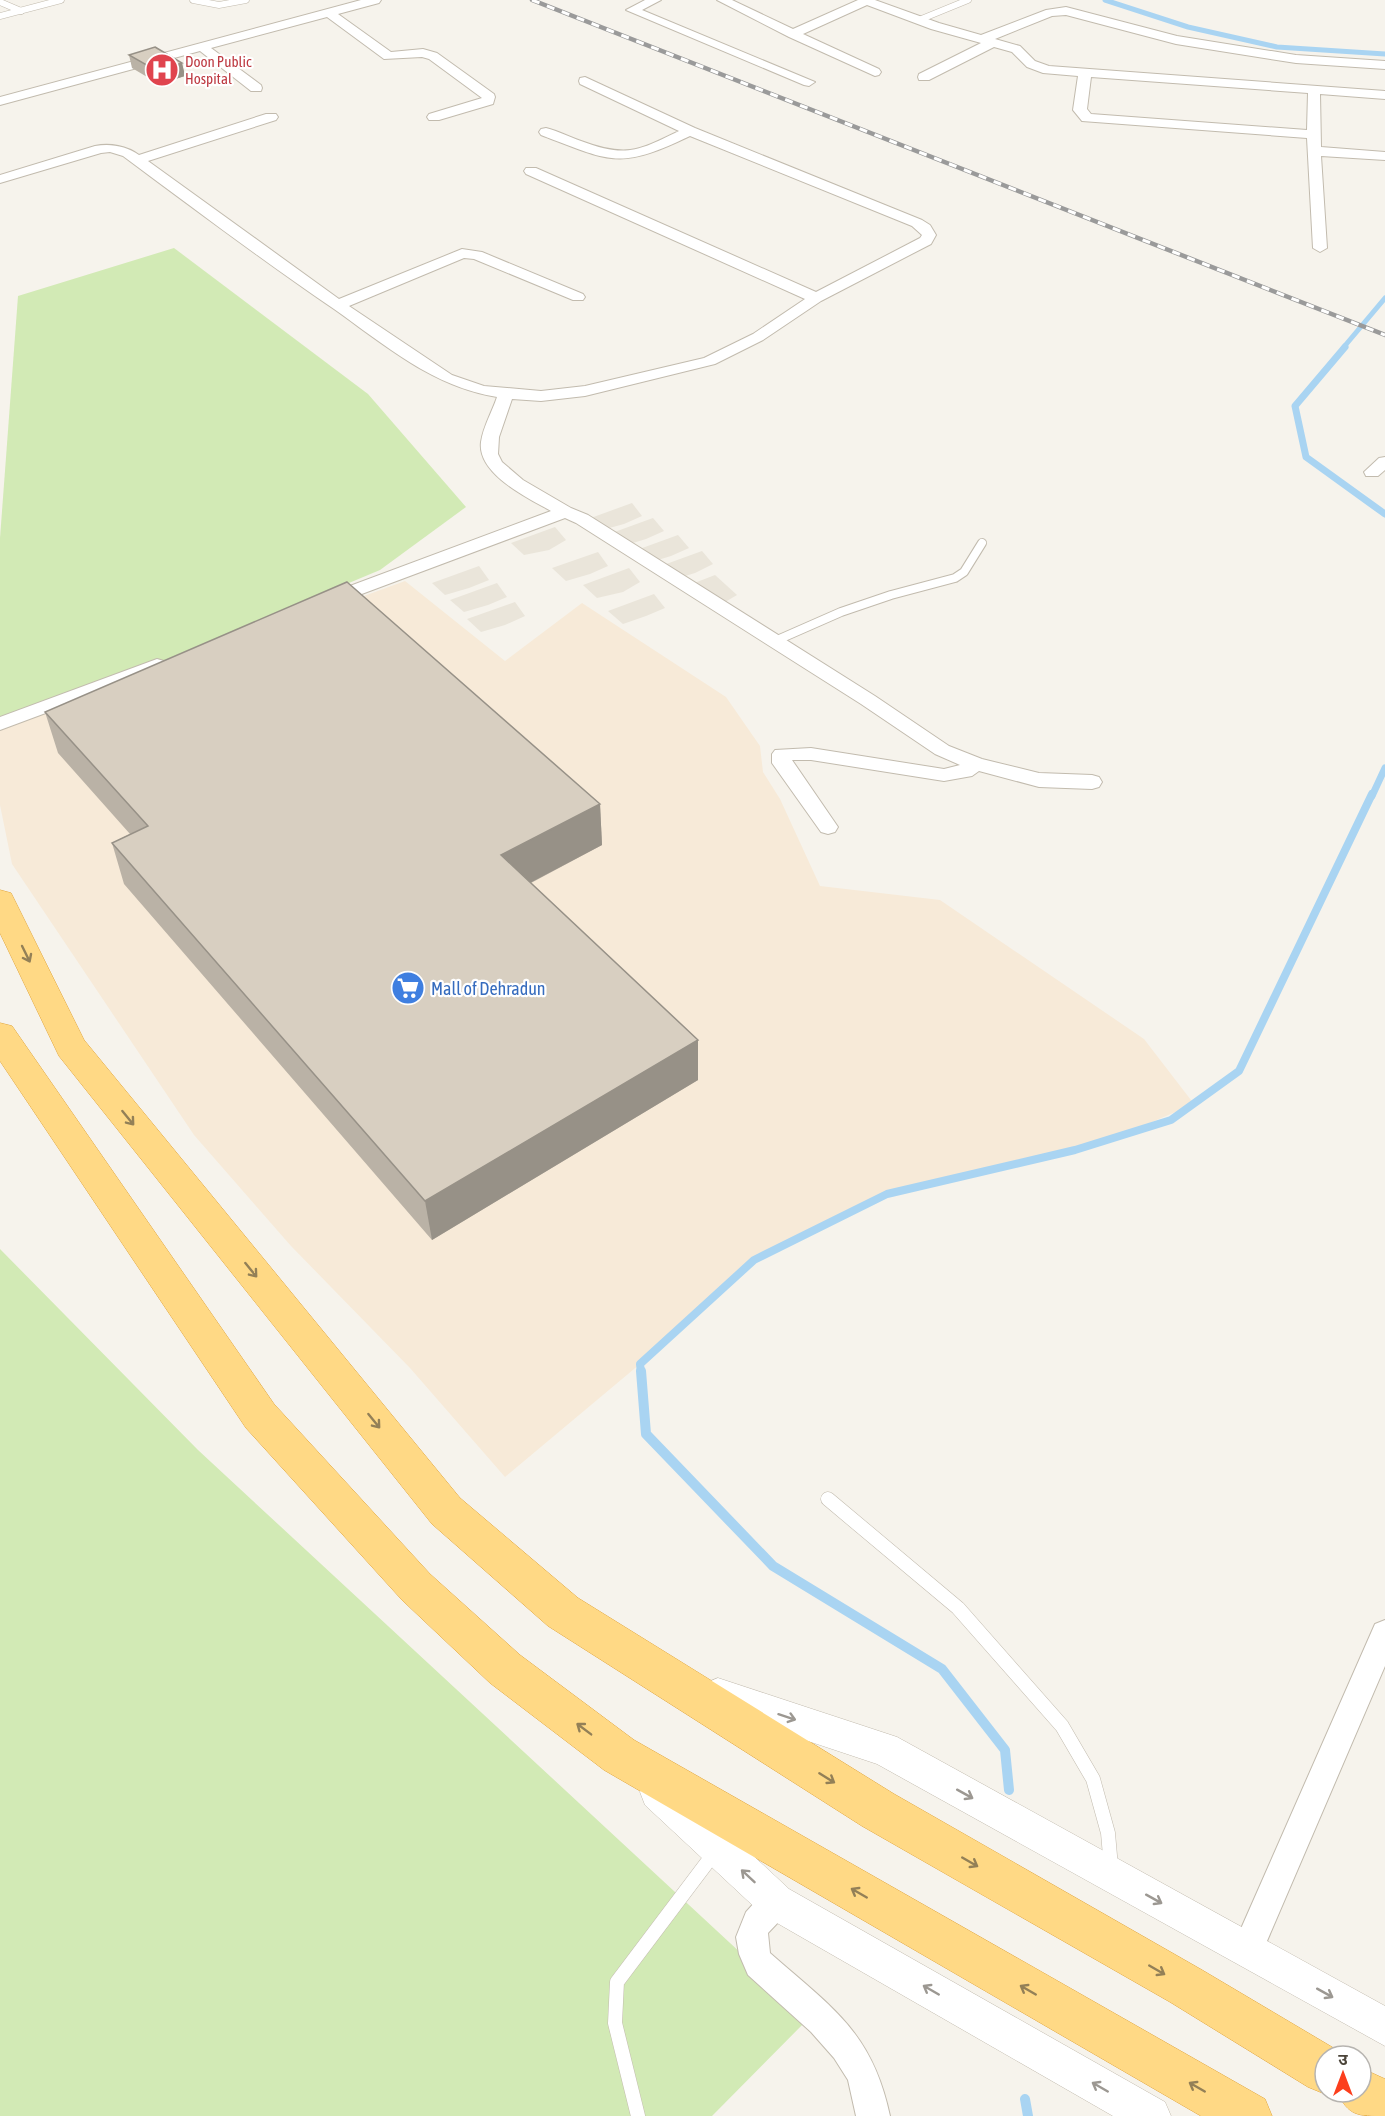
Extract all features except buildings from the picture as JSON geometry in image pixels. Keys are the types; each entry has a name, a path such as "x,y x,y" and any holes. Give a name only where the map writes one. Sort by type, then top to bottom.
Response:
{"highway":[{"path":"0,901 71,1047 446,1510 563,1612 878,1810 1186,1986 1313,2063"},
{"path":"0,1035 260,1416 416,1587 505,1670 726,1835 1248,2116"}],"street":[{"path":"0,101 375,0"},
{"path":"655,0 632,10 809,82"},
{"path":"723,0 874,72"},
{"path":"792,34 865,1 1019,51 1036,67 1047,70 1385,95"},
{"path":"924,77 988,41 1050,13 1066,11 1187,42 1296,59 1385,64"},
{"path":"328,12 385,54 394,57 423,53 433,56 489,97 488,101 481,104 435,117"},
{"path":"201,46 256,88"},
{"path":"1085,73 1080,110 1086,118 1314,134"},
{"path":"0,179 100,149 119,150 137,160 271,259 446,378 482,390 506,394 541,396 585,391 709,361 758,337 816,298 926,241 929,235 925,228 690,131 585,81"},
{"path":"1314,90 1314,152 1320,248"},
{"path":"137,160 271,117"},
{"path":"546,132 611,155 624,156 636,154 690,131"},
{"path":"1314,152 1385,156"},
{"path":"531,171 816,298"},
{"path":"339,305 462,253 477,255 578,297"},
{"path":"506,394 488,444 491,460 507,477 565,512 582,519 942,750 976,764 1039,780 1092,782"},
{"path":"311,607 565,512"},
{"path":"0,724 178,657"},
{"path":"828,827 782,763 782,754 811,754 944,775 964,771 976,764"},
{"path":"1246,1951 1376,1680 1385,1633"},
{"path":"671,1680 885,1749 1385,2026"},
{"path":"726,1835 776,1902 1138,2112"},
{"path":"776,1902 757,1919 752,1934 751,1948 759,1964 840,2039 855,2059 866,2082 873,2116"}],"lane":[{"path":"0,16 61,0"},
{"path":"193,0 210,6 221,6 246,0"},
{"path":"919,20 968,0"},
{"path":"0,2 21,11"},
{"path":"775,641 842,612 960,575 982,543"},
{"path":"828,1499 958,1608 1062,1726 1094,1779 1108,1833 1113,1876"},
{"path":"638,2116 615,2023 617,1982 726,1835"}],"shaded area":[{"path":"632,503 642,516 624,524 602,530 588,519"},
{"path":"653,518 664,531 646,539 623,546 609,534"},
{"path":"555,527 566,540 549,550 524,555 511,543"},
{"path":"678,535 689,548 671,556 648,563 634,551"},
{"path":"702,551 713,564 695,573 672,580 658,567"},
{"path":"598,552 608,566 590,574 566,581 552,568"},
{"path":"479,566 489,580 469,588 445,595 432,583"},
{"path":"629,568 640,582 623,592 597,598 583,585"},
{"path":"715,575 737,595 720,605 684,587"},
{"path":"405,581 505,661 582,603 726,697 760,746 763,772 780,799 820,886 940,900 1144,1039 1194,1104 1124,1134 887,1194 754,1260 640,1364 505,1477 410,1368 291,1246 194,1135 12,864 0,805 0,729"},
{"path":"497,583 507,597 488,605 464,612 450,600"},
{"path":"654,594 665,608 646,616 623,624 608,611"},
{"path":"515,602 525,616 505,625 481,632 467,619"}],"green space":[{"path":"174,248 368,394 466,507 380,570 0,729 0,538 18,296"},
{"path":"0,1249 198,1450 810,2017 712,2116 0,2116"}],"waterway":[{"path":"1105,0 1188,27 1277,47 1385,54"},
{"path":"1343,348 1385,298"},
{"path":"1345,347 1295,406 1306,457 1385,514"},
{"path":"1372,796 1385,768"},
{"path":"641,1373 640,1364 754,1260 887,1194 1075,1150 1171,1120 1239,1071 1372,794"},
{"path":"641,1371 646,1434 773,1566 942,1669 1005,1750 1009,1790"},
{"path":"1025,2099 1028,2116"}],"railway":[{"path":"532,0 1385,335"}],"place":[{"name":"Doon Public Hospital","path":"162,70"},
{"name":"Mall of Dehradun","path":"408,988"}]}
